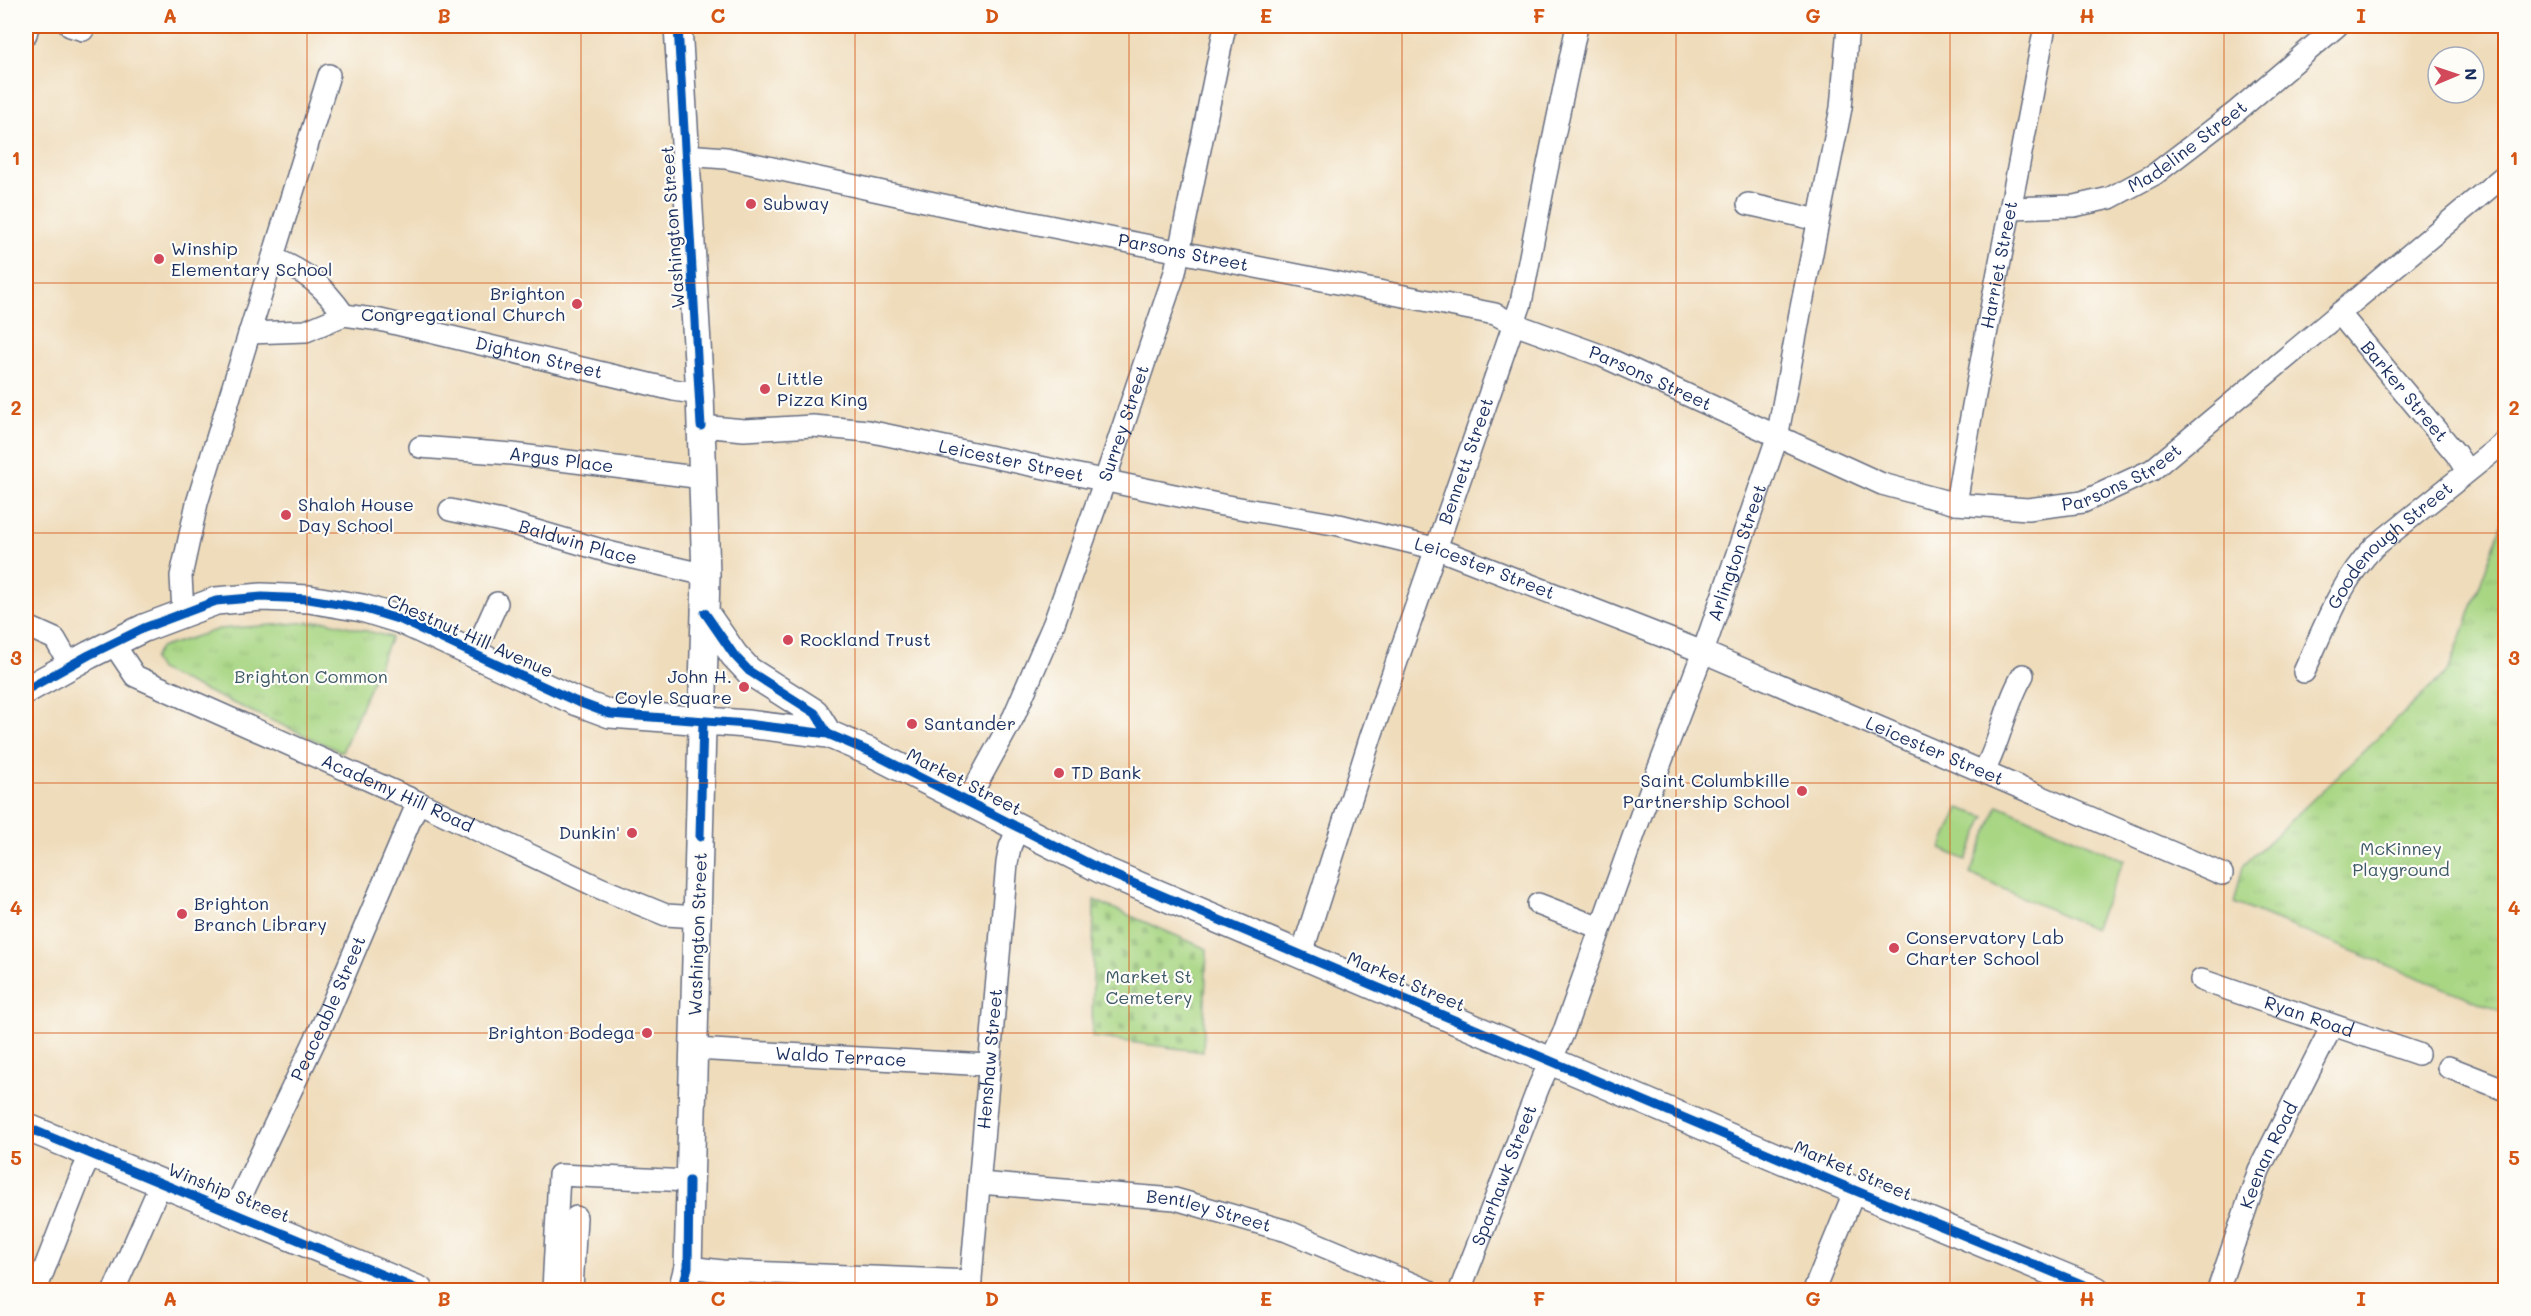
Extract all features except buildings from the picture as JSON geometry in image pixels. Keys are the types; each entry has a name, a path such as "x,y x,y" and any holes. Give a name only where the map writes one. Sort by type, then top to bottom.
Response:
{"main road":[{"name":"Washington Street","path":"678,26 700,394 706,575 688,1283"},
{"name":"Chestnut Hill Avenue","path":"26,690 113,643 183,612 216,601 262,597 336,602 401,620 606,712 703,721"},
{"path":"705,612 734,655 749,671 815,713 828,734"},
{"name":"Market Street","path":"703,721 828,734 870,752 1102,870 1551,1062 2096,1290"},
{"name":"Winship Street","path":"26,1126 419,1290"}],"street":[{"path":"26,34 28,26"},
{"path":"70,26 83,30 85,26"},
{"name":"Surrey Street","path":"967,802 1018,706 1054,623 1175,272 1225,26"},
{"name":"Bennett Street","path":"1301,956 1371,736 1524,293 1577,26"},
{"name":"Arlington Street","path":"1551,1062 1703,652 1778,438 1841,108 1848,26"},
{"name":"Harriet Street","path":"1956,504 1984,338 2012,208 2045,26"},
{"name":"Madeline Street","path":"2012,208 2074,206 2110,198 2155,174 2237,111 2337,26"},
{"path":"183,612 181,576 197,503 329,75"},
{"name":"Parsons Street","path":"685,154 726,158 957,208 1495,314 1514,324 1600,355 1882,484 1956,504 2028,509 2083,502 2152,470 2505,174"},
{"path":"1748,204 1818,220"},
{"path":"249,333 306,331 344,315 326,292 302,270 273,258"},
{"name":"Barker Street","path":"2339,313 2457,454 2467,471"},
{"name":"Dighton Street","path":"344,315 380,320 674,390 700,394"},
{"name":"Leicester Street","path":"701,426 744,430 813,426 868,431 1222,505 1339,525 1437,549 1703,652 2222,874"},
{"name":"Goodenough Street","path":"2304,672 2344,584 2357,565 2374,547 2505,441"},
{"name":"Argus Place","path":"420,447 512,454 703,478"},
{"name":"Baldwin Place","path":"450,510 506,522 612,553 706,575"},
{"path":"475,652 497,603"},
{"path":"26,626 55,639 70,665"},
{"name":"Academy Hill Road","path":"113,643 135,676 418,802 579,879 666,915 698,916"},
{"path":"1984,771 1990,760 2013,692 2023,675"},
{"name":"Peaceable Street","path":"233,1212 329,1011 418,802"},
{"name":"Henshaw Street","path":"971,1286 988,1065 1007,863 1010,847 1018,828"},
{"path":"1538,904 1600,928"},
{"name":"Ryan Road","path":"2201,980 2418,1054"},
{"name":"Keenan Road","path":"2218,1290 2259,1170 2332,1026"},
{"name":"Waldo Terrace","path":"694,1049 988,1065"},
{"name":"Sparhawk Street","path":"1460,1290 1551,1062"},
{"path":"2448,1067 2505,1090"},
{"path":"36,1290 91,1154"},
{"path":"553,1290 559,1175 689,1181"},
{"path":"114,1290 160,1183"},
{"name":"Bentley Street","path":"979,1183 1175,1199 1287,1231 1427,1290"},
{"path":"1814,1290 1855,1190"},
{"path":"566,1290 571,1217 572,1290"},
{"path":"688,1283 734,1271 971,1286"}],"green space":[{"name":"McKinney Playground","path":"2504,518 2506,518 2505,1013 2234,903 2243,866 2449,670"},
{"name":"Brighton Common","path":"326,621 391,637 342,752 159,670 153,659 160,648 219,629"},
{"path":"1998,805 2124,860 2094,929 1970,874"},
{"path":"1959,808 1985,817 1966,860 1941,849"},
{"name":"Market St Cemetery","path":"1094,900 1207,949 1203,1052 1092,1037"}],"cycle path":[{"path":"678,26 701,426"},
{"path":"26,690 144,628 216,601 262,597 309,599 362,608 401,620 575,701 610,714 747,724 828,734 870,752 1102,870 1837,1183 2096,1290"},
{"path":"705,613 734,655 749,671 815,713 828,734"},
{"path":"700,837 703,721"},
{"path":"26,1127 419,1290"},
{"path":"682,1290 688,1267 689,1181"}],"place":[{"name":"Subway","path":"751,204"},
{"name":"Winship Elementary School","path":"159,259"},
{"name":"Brighton Congregational Church","path":"577,304"},
{"name":"Little Pizza King","path":"765,389"},
{"name":"Shaloh House Day School","path":"286,515"},
{"name":"Rockland Trust","path":"788,640"},
{"name":"John H. Coyle Square","path":"744,687"},
{"name":"Santander","path":"912,724"},
{"name":"TD Bank","path":"1059,773"},
{"name":"Saint Columbkille Partnership School","path":"1802,791"},
{"name":"Dunkin'","path":"632,833"},
{"name":"Brighton Branch Library","path":"182,914"},
{"name":"Conservatory Lab Charter School","path":"1894,948"},
{"name":"Brighton Bodega","path":"647,1033"}]}
